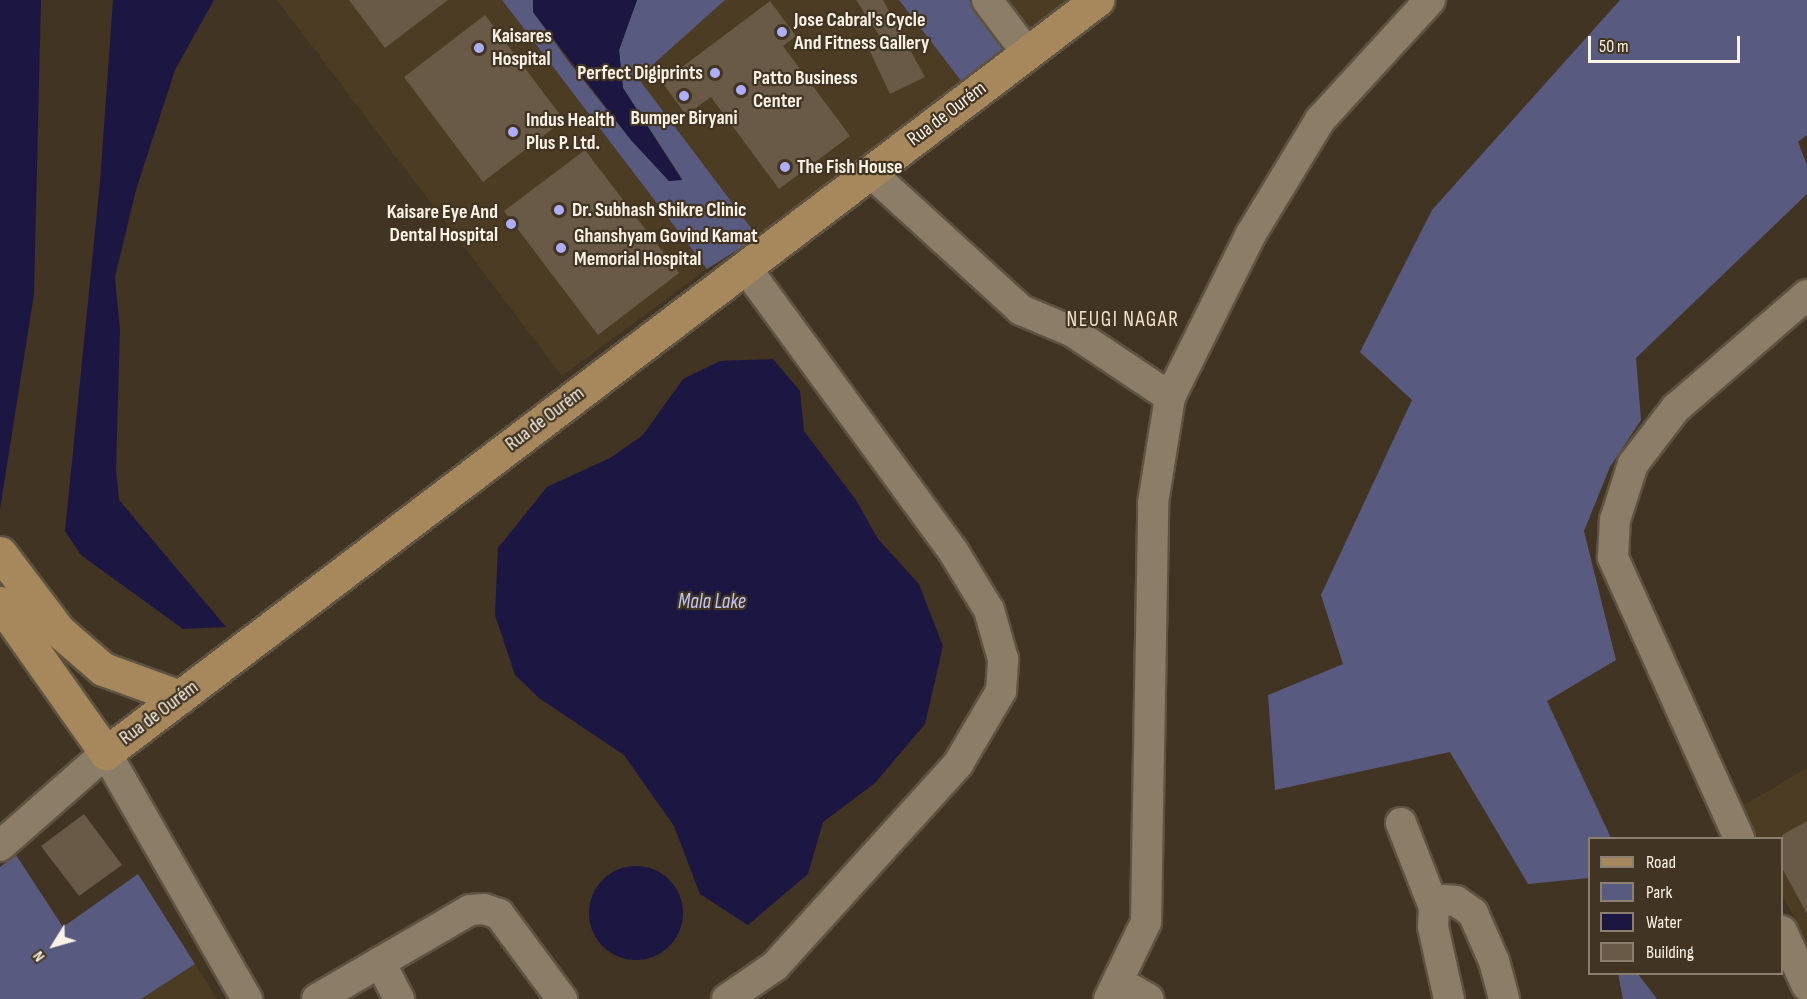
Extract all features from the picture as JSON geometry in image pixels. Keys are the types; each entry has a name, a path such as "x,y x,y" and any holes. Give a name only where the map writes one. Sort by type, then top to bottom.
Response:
{"main road":[{"name":"Rua de Ourém","path":"106,753 1097,0"},
{"path":"0,553 106,753"},
{"path":"0,603 48,641 103,669 180,697"}],"street":[{"path":"987,0 1027,53"},
{"path":"1149,999 1114,991 1146,922 1153,503 1170,397 1251,234 1320,120 1430,0"},
{"path":"870,172 1021,310 1073,332 1170,397"},
{"path":"727,999 776,966 958,764 1001,691 1003,659 989,610 953,551 745,267"},
{"path":"1739,837 1612,557 1616,520 1633,464 1676,408 1807,295"},
{"path":"106,753 248,999"},
{"name":"Rua de Ourém","path":"0,846 106,753"},
{"path":"1401,823 1434,907 1433,927 1449,999"},
{"path":"1434,907 1444,900 1456,902 1473,913 1494,962 1504,999"},
{"path":"317,999 470,910 484,909 499,914 562,999"},
{"path":"1783,933 1807,986"},
{"path":"380,962 399,999"}],"shaded area":[{"path":"277,0 502,0 707,269 562,376"},
{"path":"725,0 899,0 962,82 758,237 638,78"},
{"path":"970,0 1068,0 1008,48"},
{"path":"1807,768 1807,941 1783,897 1783,837 1753,837 1739,808"},
{"path":"195,964 217,999 141,999"}],"green space":[{"path":"502,0 533,0 533,12 569,62 631,140 669,181 682,179 623,88 619,50 637,0 725,0 638,78 758,237 707,269"},
{"path":"899,0 970,0 1008,48 962,82"},
{"path":"1620,0 1807,0 1807,135 1798,142 1807,165 1807,194 1636,358 1641,420 1610,467 1584,531 1616,660 1547,701 1611,837 1588,837 1588,878 1528,884 1450,752 1275,790 1268,695 1343,664 1321,595 1412,400 1360,352 1432,210"},
{"path":"16,855 63,927 138,874 195,964 141,999 0,999 0,867"},
{"path":"1618,975 1639,975 1657,999 1623,999"}],"water":[{"path":"0,0 41,0 34,294 0,509"},
{"path":"113,0 214,0 175,70 136,190 115,277 120,330 116,468 119,500 226,627 183,629 81,555 65,531 100,182"},
{"path":"533,0 637,0 619,50 623,88 682,180 669,181 631,140 533,12"},
{"name":"Mala Lake","path":"773,359 800,391 804,431 856,500 878,539 919,584 943,646 925,724 875,783 823,822 808,874 748,925 700,894 674,826 624,755 539,698 515,675 495,615 498,548 547,487 610,458 643,435 683,379 720,361"},
{"path":"636,866 654,869 669,880 680,895 683,913 680,931 669,946 654,957 636,960 618,957 603,946 592,931 589,913 592,895 603,880 618,869"}],"building":[{"path":"349,0 448,0 385,48"},
{"path":"856,0 883,0 925,77 890,94 867,45 881,38"},
{"name":"Patto Business Center","path":"770,1 796,36 783,46 850,136 779,189 711,97 686,115 662,82"},
{"path":"485,15 564,120 483,182 404,77"},
{"path":"585,150 679,273 598,335 504,211"},
{"path":"84,814 122,865 79,896 41,846"},
{"path":"1807,821 1807,914 1783,870 1782,835"}],"place":[{"name":"Jose Cabral's Cycle And Fitness Gallery","path":"782,32"},
{"name":"Kaisares Hospital","path":"479,48"},
{"name":"Perfect Digiprints","path":"715,73"},
{"name":"Patto Business Center","path":"741,90"},
{"name":"Bumper Biryani","path":"684,96"},
{"name":"Indus Health Plus P. Ltd.","path":"513,132"},
{"name":"The Fish House","path":"785,167"},
{"name":"Dr. Subhash Shikre Clinic","path":"559,210"},
{"name":"Kaisare Eye And Dental Hospital","path":"511,224"},
{"name":"Ghanshyam Govind Kamat Memorial Hospital","path":"561,248"}],"district":[{"name":"NEUGI NAGAR","path":"1123,320"}]}
